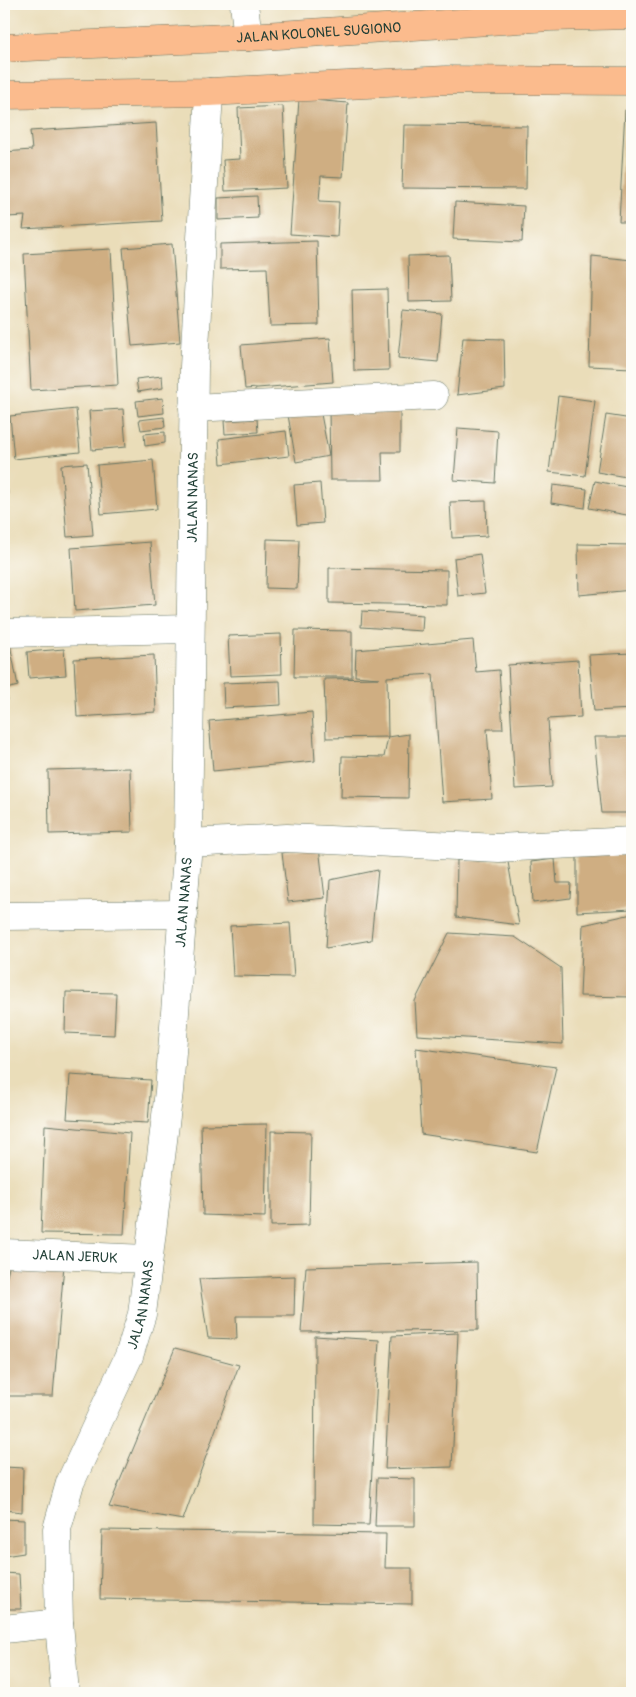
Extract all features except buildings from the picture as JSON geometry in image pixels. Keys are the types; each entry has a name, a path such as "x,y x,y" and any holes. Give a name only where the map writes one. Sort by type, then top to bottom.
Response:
{"highway":[{"name":"JALAN KOLONEL SUGIONO","path":"4,48 248,37 548,11 632,15"},
{"path":"4,95 209,92 446,80 632,81"}],"street":[{"path":"244,4 248,37"},
{"name":"JALAN NANAS","path":"65,1693 59,1623 57,1529 70,1483 84,1447 129,1356 142,1314 147,1259 169,1091 188,844 193,408 209,92"},
{"path":"193,408 434,396"},
{"path":"4,633 190,629"},
{"path":"188,844 287,838 499,848 632,841"},
{"path":"4,916 184,914"},
{"name":"JALAN JERUK","path":"4,1253 147,1259"},
{"path":"4,1629 59,1623"}]}
